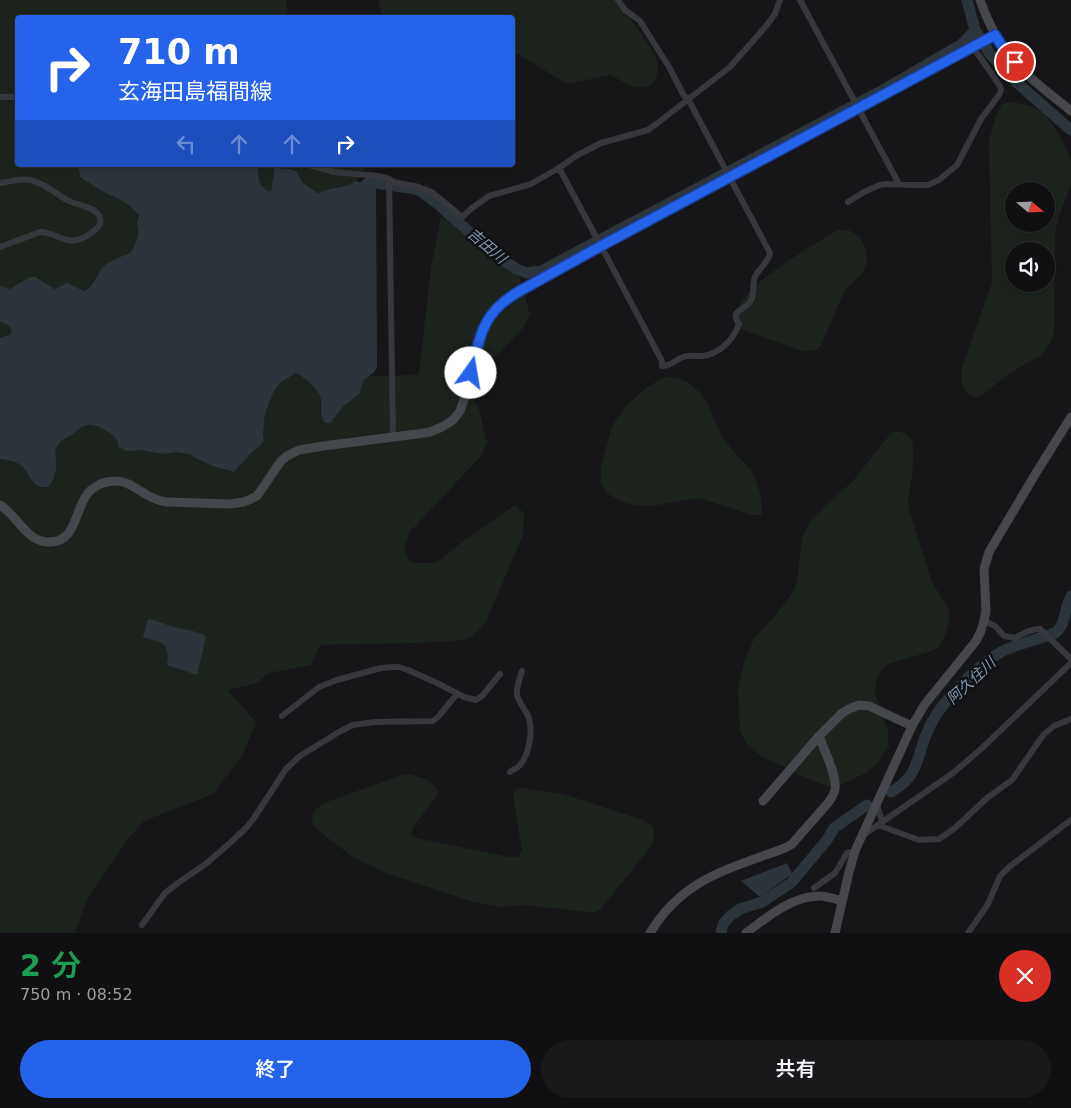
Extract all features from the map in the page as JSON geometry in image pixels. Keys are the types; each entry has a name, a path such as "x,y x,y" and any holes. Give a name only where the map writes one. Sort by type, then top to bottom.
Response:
{"street":[{"path":"559,168 662,361 662,366 668,366 686,356 703,356 712,353 727,344 736,332 739,324 736,321 736,313 750,303 754,293 755,276 770,256 769,250 669,67 640,21 625,10 618,0"},
{"path":"317,167 334,172 378,176 393,182 418,187 432,192 462,216 489,196 531,184 576,156 601,144 648,130 730,67 767,25 775,14 780,0"},
{"path":"800,0 899,184"},
{"path":"980,0 993,36 1020,67 1071,111"},
{"path":"0,506 11,514 34,538 44,542 53,542 69,533 88,493 98,485 108,481 132,485 148,496 167,502 237,503 257,496 281,461 293,453 308,448 430,432 442,427 453,420 460,411 482,331 490,315 507,299 601,246 993,36"},
{"path":"848,202 864,192 886,184 928,185 939,180 957,165 981,119 999,96 1001,90 974,46"},
{"path":"0,97 15,97"},
{"path":"389,179 393,437"},
{"path":"0,183 31,180 73,203 94,210 100,219 96,231 81,239 70,241 40,232 0,247"},
{"path":"834,933 855,851 912,726 925,704 976,640 981,631 986,611 984,569 989,552 1071,417"},
{"path":"984,621 995,626 1004,636 1015,638 1026,632 1040,629 1071,659"},
{"path":"861,836 953,773 1071,663"},
{"path":"282,716 319,687 381,668 399,667 408,670 457,694 476,700 482,696 500,674"},
{"path":"510,772 518,767 524,758 531,739 529,717 517,695 522,671"},
{"path":"142,925 165,893 207,863 247,827 286,769 300,756 353,725 374,722 433,720 438,717 457,694"},
{"path":"763,801 819,736 842,713 849,709 860,705 869,706 912,726"},
{"path":"880,824 920,840 939,839 955,828 987,798 1012,780 1044,734 1054,726 1071,719"},
{"path":"650,933 662,914 687,890 706,878 792,844 828,804 835,790 835,782 819,736"},
{"path":"876,803 884,811 892,815"},
{"path":"876,803 880,824"},
{"path":"968,933 988,904 1000,876 1071,820"},
{"path":"814,888 835,872 847,852 855,851"},
{"path":"746,933 784,906 799,900 818,896 842,901"}],"shaded area":[{"path":"0,0 286,0 288,15 15,15 15,167 78,167 80,177 101,191 127,203 139,216 136,242 131,252 106,264 90,287 84,291 67,283 56,289 41,281 20,284 10,290 0,286"},
{"path":"378,0 616,0 655,56 658,67 657,76 653,83 642,87 631,86 611,75 567,84 515,52 515,15 382,15"},
{"path":"1014,102 1034,107 1044,113 1067,149 1071,161 1071,184 1058,219 1055,242 1005,242 1005,292 1054,292 1054,333 1049,345 1041,355 1009,374 979,397 973,397 964,388 961,370 992,283 989,141 997,113 1002,104"},
{"path":"78,167 258,167 259,182 270,192 272,190 274,168 296,171 302,182 318,193 349,185 356,181 375,187 377,367 363,381 359,394 344,406 330,423 326,423 322,417 321,399 316,389 296,373 280,383 274,391 265,413 264,440 234,472 212,466 188,454 176,452 165,454 143,450 126,451 119,447 116,439 110,433 94,425 82,427 58,445 55,452 55,472 48,487 38,486 34,483 24,468 18,464 0,459 0,338 12,332 8,325 0,322 0,286 10,289 30,277 35,277 55,289 67,283 84,291 91,286 105,265 131,252 136,242 139,216 135,211 126,203 80,177"},
{"path":"258,167 365,167 356,181 349,185 318,193 302,182 296,171 291,169 279,168 274,173 272,190 270,192 259,182"},
{"path":"441,217 519,276 530,314 524,327 463,390 478,405 487,442 481,456 409,533 404,552 412,563 436,563 466,539 515,505 524,513 523,535 486,622 473,636 458,641 320,645 311,665 269,673 257,683 228,690 256,722 243,754 213,794 144,821 128,839 88,897 75,933 0,933 0,459 20,465 32,481 42,488 56,469 56,448 58,444 83,426 89,424 98,426 110,433 126,451 143,450 165,454 176,452 188,454 212,466 234,472 259,447 263,436 265,413 274,391 280,383 296,373 317,390 320,399 320,411 330,423 344,406 354,398 363,381 368,376 418,375 431,268"},
{"path":"837,230 850,231 861,239 866,249 867,260 862,273 843,294 821,345 817,350 802,351 736,326 738,307 756,286 768,275"},
{"path":"0,322 8,325 12,332 0,338"},
{"path":"664,377 686,382 694,387 704,398 723,438 754,476 758,485 762,514 752,515 699,498 652,506 622,502 608,494 601,484 601,466 612,426 625,407 646,388"},
{"path":"898,431 910,438 913,444 909,510 932,582 948,608 948,623 946,633 939,647 932,651 888,664 879,673 875,693 888,731 888,746 879,762 866,773 842,784 828,786 813,781 761,756 747,744 740,732 738,689 745,659 755,637 775,616 793,592 797,581 802,538 811,520 852,482 891,433"},
{"path":"148,619 198,632 206,636 197,675 167,665 166,646 160,642 143,637"},
{"path":"405,774 424,779 438,791 437,796 414,826 411,834 416,838 517,857 522,851 513,796 516,789 521,788 563,794 643,820 653,827 653,843 600,910 592,913 521,905 500,907 470,901 386,873 354,858 314,827 312,818 315,810 324,803"},
{"path":"787,863 792,874 760,897 741,881"}],"waterway":[{"path":"967,0 975,30 990,54 1016,82 1071,130"},
{"name":"吉田川","path":"357,194 369,182 416,189 438,204 507,263 527,273 541,271 883,90 962,44 975,30"},
{"name":"阿久住川","path":"891,792 908,779 913,771 929,728 951,695 973,673 995,656 1005,650 1059,630 1071,596"},
{"name":"阿久住川","path":"721,933 723,924 730,916 740,909 762,902 791,883 827,840 834,828 867,805"}],"route":[{"path":"471,373 486,321 496,308 518,292 995,35 1015,62"}]}
